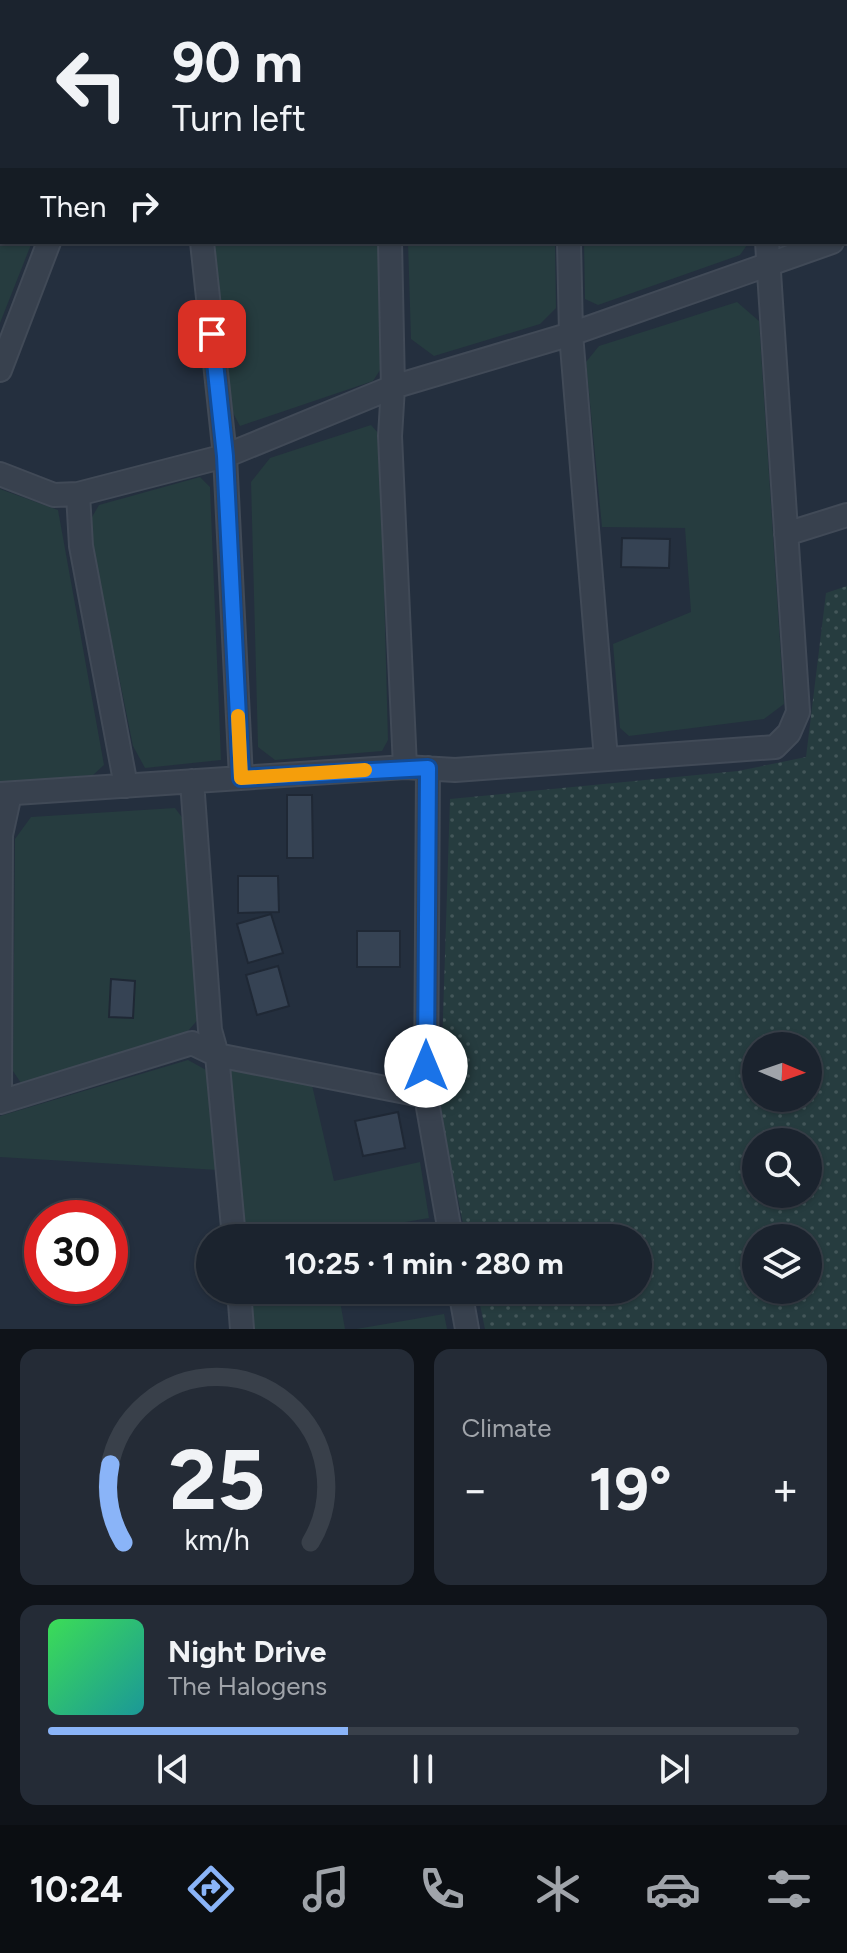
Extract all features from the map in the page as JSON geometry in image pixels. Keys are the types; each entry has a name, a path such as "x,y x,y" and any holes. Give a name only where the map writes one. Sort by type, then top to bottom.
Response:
{"street":[{"path":"0,370 48,244"},
{"path":"202,244 225,456 241,778"},
{"path":"390,244 393,387 390,436 405,767"},
{"path":"569,244 571,334 606,759"},
{"path":"426,1096 217,1055 192,1043 0,1102 1,836 5,794 405,767 455,770 775,747 789,733 798,712 767,244"},
{"path":"0,474 54,495 78,494 225,456 393,387 571,334 827,244"},
{"path":"78,494 81,546 126,786"},
{"path":"786,534 847,515"},
{"path":"428,768 426,1096 449,1224"},
{"path":"192,781 210,1030 217,1055 233,1224"},
{"path":"240,1304 242,1329"},
{"path":"463,1304 467,1329"}],"green space":[{"path":"0,244 31,244 0,323"},
{"path":"214,244 379,244 382,367 373,381 240,426 232,411"},
{"path":"408,244 555,244 556,308 540,324 434,356 411,339"},
{"path":"584,244 748,244 740,255 598,305 585,299"},
{"path":"737,302 759,321 784,704 764,719 629,736 620,728 613,644 691,612 685,528 602,527 586,362 599,346"},
{"path":"371,425 380,435 388,740 382,751 275,760 258,747 251,482 270,458"},
{"path":"200,477 210,487 221,760 145,768 133,746 88,524 99,505"},
{"path":"0,489 58,510 104,765 93,775 0,783"},
{"path":"847,586 847,1329 485,1329 480,1304 652,1304 652,1224 463,1224 440,1111 450,799 738,771 806,757 826,593"},
{"path":"175,808 187,824 202,1015 187,1032 21,1083 13,1071 15,839 31,817"},
{"path":"188,1060 208,1071 218,1170 0,1157 0,1116"},
{"path":"227,1069 312,1085 334,1181 420,1162 429,1218 394,1224 244,1224"},
{"path":"251,1304 341,1304 345,1329 254,1329"},
{"path":"444,1314 447,1329 356,1329"}],"building":[{"path":"622,538 670,539 669,568 621,567"},
{"path":"287,795 312,795 313,858 287,858"},
{"path":"238,876 278,876 279,912 238,913"},
{"path":"271,914 283,953 248,963 237,924"},
{"path":"357,931 400,931 400,967 357,967"},
{"path":"278,966 289,1006 257,1015 246,975"},
{"path":"111,979 135,981 133,1018 109,1017"},
{"path":"398,1112 405,1148 363,1156 355,1121"}],"slow traffic":[{"path":"238,716 241,778 365,770"}],"route":[{"path":"212,334 225,456 241,778 428,768 426,1066"}]}
